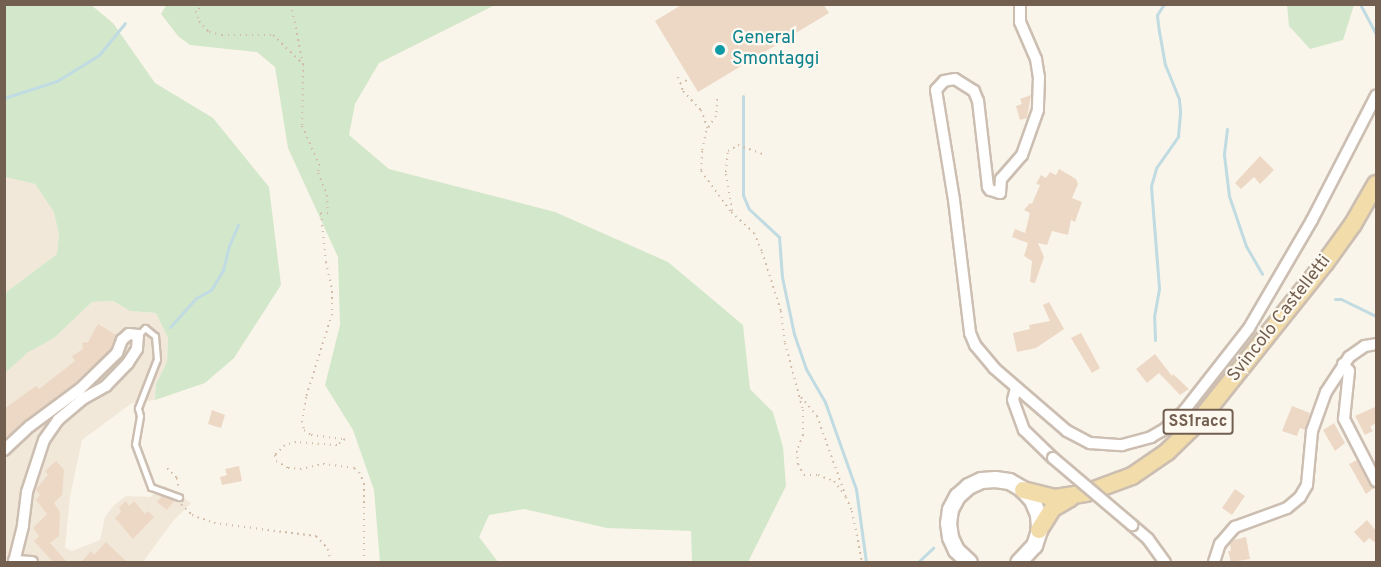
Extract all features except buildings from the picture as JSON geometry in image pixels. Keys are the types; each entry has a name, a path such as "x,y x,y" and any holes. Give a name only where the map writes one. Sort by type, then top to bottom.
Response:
{"main road":[{"name":"Svincolo Castelletti","path":"1079,495 1132,476 1167,452 1198,422 1340,243 1377,184"},
{"name":"SS1racc","path":"1023,490 1055,498 1079,495"},
{"name":"SS1racc","path":"1039,530 1053,508 1079,495"}],"street":[{"path":"1020,4 1020,22 1036,59 1038,110 1022,155 1001,179 1000,193 988,187 978,101 974,91 955,79 944,81 936,90 954,200 970,333 975,345 989,362 1016,388 1067,431 1090,443 1122,446 1151,437 1165,429 1184,411 1249,328 1271,286 1312,220 1377,96"},
{"path":"4,450 30,426 80,389 117,353 122,340 129,334 138,335 137,349 128,363 106,386 84,398 58,420 44,440 27,492 23,526 14,562 32,562"},
{"path":"1214,562 1220,544 1235,527 1287,508 1300,497 1308,484 1310,451 1317,412 1343,364 1357,351 1377,344"},
{"path":"1343,364 1348,371 1344,419 1377,481"},
{"path":"1016,388 1013,400 1024,430 1053,458 1148,539 1165,562"},
{"path":"969,562 959,556 950,537 948,523 950,509 957,496 968,486 981,480 995,478 1009,481 1023,490 1032,500 1038,514 1039,530 1034,545 1018,562"}],"lane":[{"path":"138,335 145,328 155,336 157,359 138,408 140,416 135,444 151,487 179,497"}],"path":[{"path":"204,4 196,11 199,21 209,32 222,35 273,35 303,64"},
{"path":"291,4 303,64 302,126 319,164 318,173 327,195 328,213 321,213 326,262 332,291 332,314 306,397 302,421 304,430 311,435 345,439 337,445 296,442 285,445 275,455 276,461 288,468 300,469 323,464 354,468 359,472 364,483 364,562"},
{"path":"678,77 683,91 701,110 708,129"},
{"path":"680,84 690,78"},
{"path":"717,99 716,116 708,129 702,151 701,171 733,213 753,233 771,274 781,310 785,343 800,396 803,435 797,451 798,464 804,475 818,475 834,481 846,497"},
{"path":"733,213 728,196 726,172 728,151 738,145 765,155"},
{"path":"800,396 817,416 852,511 861,562"},
{"path":"167,468 177,478 179,497 184,508 192,514 214,523 316,536 328,549 331,562"}],"shaded area":[{"path":"5,177 35,184 54,212 59,235 57,254 5,293"},
{"path":"113,301 130,311 156,313 168,338 167,362 156,384 155,400 132,403 82,440 70,497 65,548 72,551 100,540 105,517 114,505 126,496 150,497 165,486 191,503 173,521 143,562 5,562 4,373 27,353 54,338 92,302"}],"green space":[{"path":"5,4 91,5 113,23 155,83 213,118 269,187 281,285 234,358 205,383 155,400 156,384 167,362 168,338 156,313 130,311 113,301 92,302 54,338 27,353 5,373 5,293 57,254 59,235 54,212 35,184 5,177"},
{"path":"167,4 495,5 379,63 355,104 349,135 389,169 555,212 668,262 743,325 750,389 773,412 783,447 786,486 748,562 692,562 691,531 607,528 524,509 489,515 479,537 498,562 380,562 374,490 353,430 325,385 340,325 338,257 288,148 275,67 257,52 190,45 178,36 161,14"},
{"path":"1287,4 1354,5 1343,40 1310,49 1289,26"}],"waterway":[{"path":"1155,340 1154,317 1159,288 1151,186 1156,168 1178,136 1180,111 1179,99 1165,65 1159,32 1157,15 1164,4"},
{"path":"1360,4 1376,34"},
{"path":"4,98 57,81 99,55 125,23"},
{"path":"743,96 743,195 749,209 779,237 782,277 794,334 806,369 825,402 856,489 866,562"},
{"path":"1227,129 1224,155 1229,196 1246,246 1262,274"},
{"path":"170,327 196,298 211,290 223,270 229,246 238,225"},
{"path":"1335,299 1341,299 1376,316"},
{"path":"918,562 933,548"}],"place":[{"name":"General Smontaggi","path":"720,50"}]}
